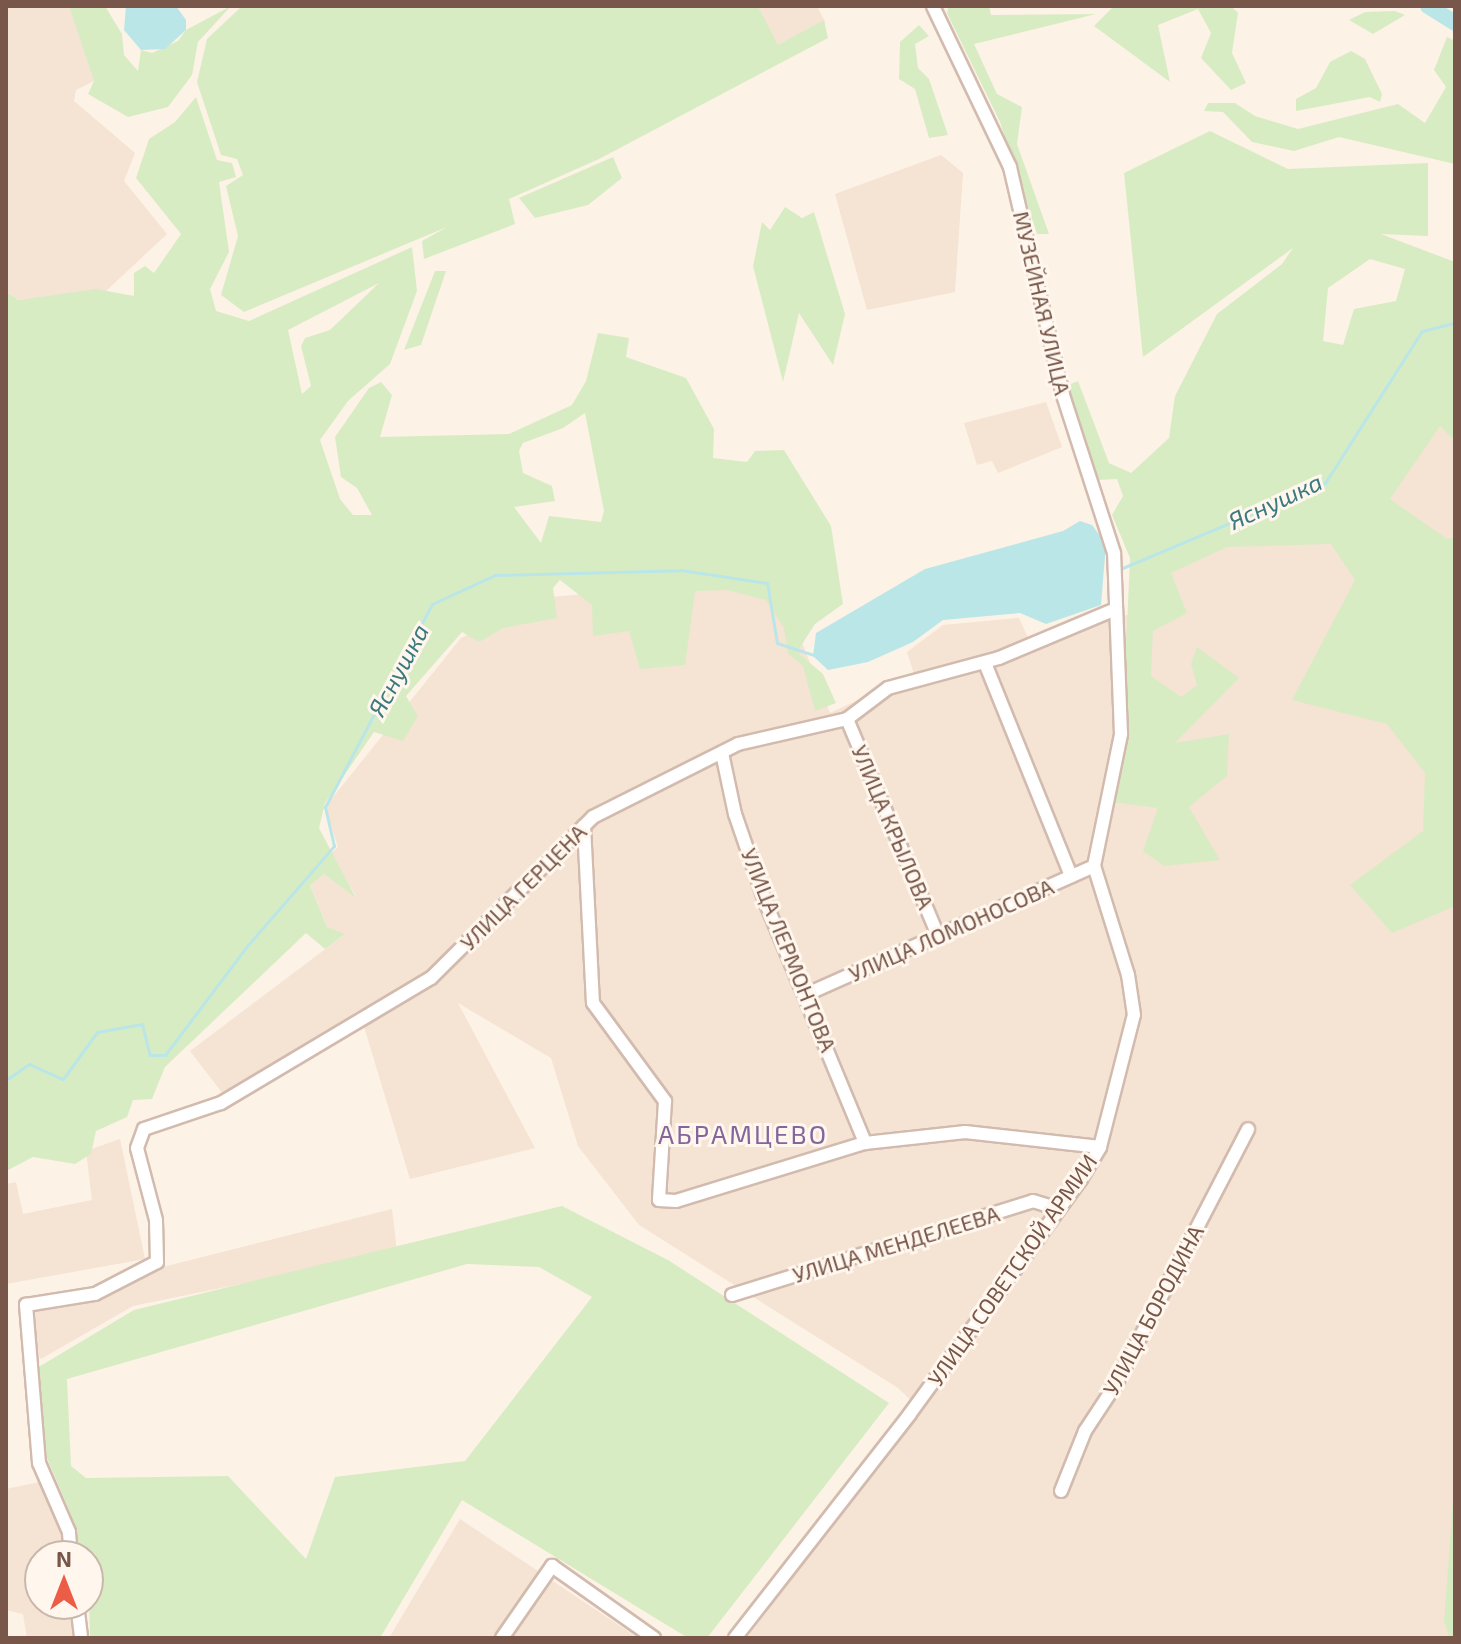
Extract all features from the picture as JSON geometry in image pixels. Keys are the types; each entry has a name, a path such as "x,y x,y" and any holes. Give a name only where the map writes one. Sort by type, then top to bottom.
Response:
{"street":[{"name":"МУЗЕЙНАЯ УЛИЦА","path":"933,6 1010,167 1063,395 1111,540 1113,610"},
{"name":"УЛИЦА ГЕРЦЕНА","path":"70,1540 39,1463 26,1305 95,1294 157,1262 156,1220 137,1148 144,1129 221,1103 431,978 593,817 738,744 847,719 888,688 985,663 1113,610"},
{"name":"УЛИЦА СОВЕТСКОЙ АРМИИ","path":"735,1638 909,1415 1059,1209 1100,1147 1134,1015 1128,975 1094,866 1121,734 1113,610"},
{"path":"985,663 1071,876"},
{"name":"УЛИЦА КРЫЛОВА","path":"847,719 938,935"},
{"name":"УЛИЦА ЛЕРМОНТОВА","path":"722,753 735,814 765,901 807,994 865,1143"},
{"path":"584,826 593,1003 665,1101 659,1200 676,1201 865,1143 965,1132 1100,1147"},
{"name":"УЛИЦА ЛОМОНОСОВА","path":"807,994 1094,866"},
{"name":"УЛИЦА БОРОДИНА","path":"1061,1491 1085,1431 1116,1384 1248,1129"},
{"name":"УЛИЦА МЕНДЕЛЕЕВА","path":"732,1295 1033,1201 1059,1209"},
{"path":"502,1638 552,1566 654,1638"}],"shaded area":[{"path":"6,6 70,6 94,81 76,90 74,101 135,153 124,181 167,234 106,291 19,300 6,292"},
{"path":"758,6 817,6 825,22 778,46"},
{"path":"941,155 963,173 955,292 867,310 835,194"},
{"name":"АБРАМЦЕВО","path":"1455,343 1455,1638 747,1638 919,1408 898,1388 639,1225 578,1146 551,1058 458,1003 535,1148 410,1179 359,1010 233,1094 223,1094 190,1051 344,935 327,927 310,884 324,874 356,896 330,854 338,847 325,807 461,638 550,597 632,590 637,659 683,658 688,586 780,587 830,713 914,674 907,652 943,625 1019,618 1033,649 1111,617 1144,613 1152,551"},
{"path":"1046,402 1062,447 998,473 992,461 977,465 964,423"},
{"path":"120,1139 145,1259 6,1284 6,1184 16,1182 23,1214 92,1200 86,1151"},
{"path":"392,1209 397,1252 133,1306 41,1359 31,1342 30,1309 151,1270"},
{"path":"45,1481 63,1540 24,1540 24,1620 23,1614 6,1610 6,1489"},
{"path":"460,1519 638,1638 389,1638"},
{"path":"24,1620 74,1620 76,1638 27,1638"}],"green space":[{"path":"69,6 105,6 122,34 124,55 138,71 141,50 152,53 178,41 186,30 231,6 198,42 192,75 168,107 128,117 88,94 94,81"},
{"path":"242,6 758,6 778,45 824,20 828,38 599,159 509,199 515,224 424,259 422,241 447,227 244,312 221,295 238,236 226,186 243,175 237,159 221,155 197,82 207,39"},
{"path":"949,6 989,6 991,15 1096,14 974,44 997,94 1022,107 1017,144 1049,234 1037,234 1000,122 947,13"},
{"path":"1114,6 1231,6 1238,13 1232,53 1246,83 1231,90 1201,58 1211,33 1198,9 1158,25 1170,82 1094,26"},
{"path":"1395,11 1405,15 1373,34 1349,20 1365,12"},
{"path":"919,25 929,36 915,44 918,68 929,79 948,135 929,138 915,89 899,79 900,42"},
{"path":"1447,37 1455,41 1455,164 1339,137 1294,151 1252,142 1223,112 1204,111 1208,103 1235,103 1255,116 1298,129 1398,104 1425,123 1446,87 1434,70"},
{"path":"1351,51 1365,59 1382,94 1380,102 1370,97 1296,111 1296,99 1316,88 1330,62"},
{"path":"196,97 217,160 232,163 236,177 219,182 229,252 210,289 216,311 249,321 412,247 417,291 390,364 348,401 320,440 340,499 353,515 372,515 357,488 341,477 335,437 369,388 381,382 392,395 380,437 509,434 572,405 586,381 598,333 629,338 626,357 686,378 714,429 713,458 747,462 755,451 784,450 831,526 843,604 815,624 797,652 823,674 836,703 815,711 803,666 788,653 784,628 766,600 727,590 695,591 685,665 640,669 629,631 593,636 592,605 560,580 553,588 557,618 503,628 479,642 462,632 406,696 418,716 403,741 374,732 325,803 319,828 356,898 324,874 310,885 327,927 345,934 325,949 306,933 165,1067 152,1099 133,1100 127,1117 96,1131 91,1154 75,1164 33,1157 8,1170 6,292 19,300 96,289 134,296 134,273 145,266 154,273 181,234 136,178 149,139 175,122","holes":["379,283 330,330 305,338 301,346 311,386 302,394 288,330","585,413 604,511 601,522 549,516 541,543 514,507 555,501 552,486 523,473 519,451 523,443 563,428"]},
{"path":"1210,131 1288,169 1428,163 1428,236 1381,234 1455,262 1455,441 1440,426 1390,499 1447,539 1455,537 1455,906 1392,933 1350,885 1423,831 1425,773 1387,724 1292,700 1355,580 1331,544 1227,547 1171,573 1187,613 1153,631 1151,676 1181,697 1197,685 1191,664 1197,647 1239,678 1175,743 1229,734 1227,776 1189,807 1220,860 1164,866 1143,851 1158,808 1112,802 1127,736 1124,692 1130,558 1112,515 1123,496 1117,479 1097,480 1066,386 1078,381 1109,463 1131,473 1169,438 1175,396 1217,314 1282,264 1293,248 1143,357 1124,173","holes":["1370,259 1405,269 1396,301 1354,309 1343,345 1323,341 1328,288"]},
{"path":"613,157 622,178 588,205 535,218 519,198"},
{"path":"785,207 802,218 814,212 845,314 833,365 799,313 783,382 753,266 762,222 770,230"},
{"path":"435,271 446,271 421,345 404,350"},
{"path":"562,1206 668,1260 889,1403 707,1638 688,1638 462,1500 380,1638 90,1638 90,1620 104,1620 104,1540 77,1540 74,1522 47,1458 37,1368 134,1310","holes":["467,1264 539,1267 592,1297 465,1461 335,1477 306,1559 228,1476 86,1478 71,1466 67,1379"]},
{"path":"1455,1474 1455,1638 1450,1638 1444,1622"}],"water":[{"path":"126,6 176,6 186,20 186,30 165,49 141,50 124,30"},
{"path":"1080,521 1092,525 1106,544 1101,605 1046,624 1020,613 943,620 913,642 868,662 828,670 813,656 816,633 925,569 1063,531"}],"waterway":[{"path":"1428,6 1455,23"},
{"name":"Яснушка","path":"1120,569 1325,483 1422,331 1455,323"},
{"name":"Яснушка","path":"6,1080 29,1064 63,1079 97,1032 142,1024 150,1055 165,1055 247,946 334,846 325,807 432,604 495,575 681,570 767,583 777,643 814,655"}],"district":[{"name":"АБРАМЦЕВО","path":"743,1134"}]}
